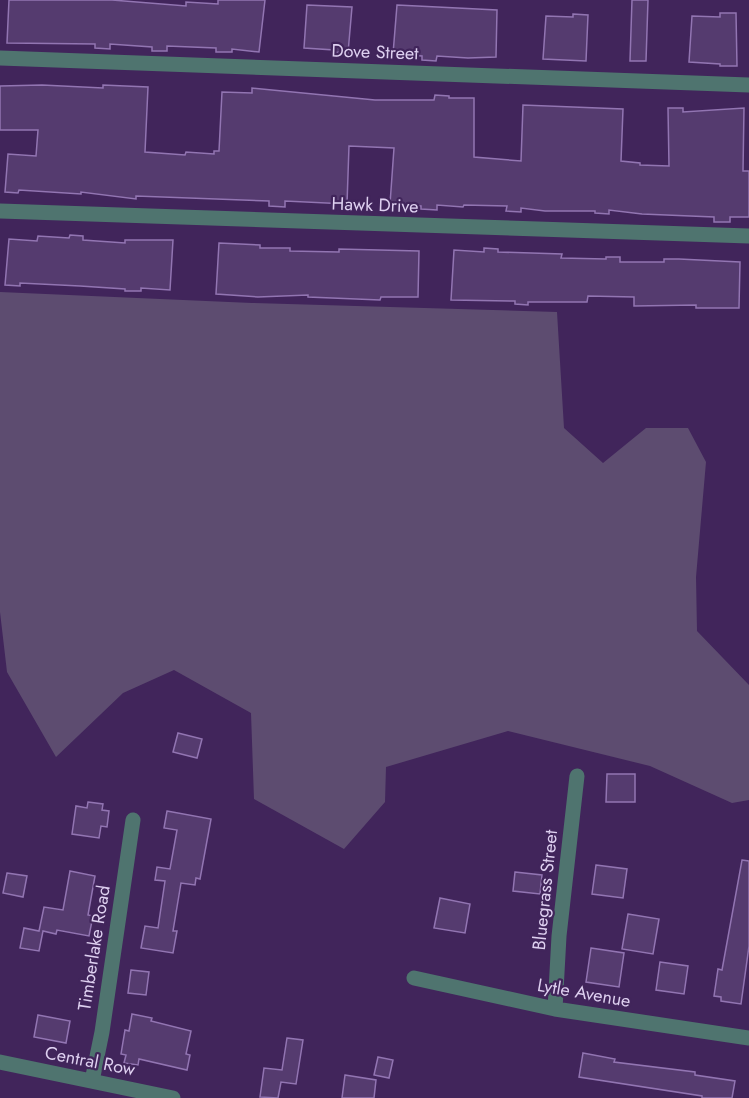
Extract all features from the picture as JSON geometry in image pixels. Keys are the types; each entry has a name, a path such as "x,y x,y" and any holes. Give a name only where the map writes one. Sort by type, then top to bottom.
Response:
{"street":[{"name":"Dove Street","path":"0,58 749,86"},
{"name":"Hawk Drive","path":"0,211 749,236"},
{"name":"Bluegrass Street","path":"555,1009 559,936 577,776"},
{"name":"Timberlake Road","path":"92,1081 102,1032 133,820"},
{"name":"Lytle Avenue","path":"414,978 555,1009 749,1038"},
{"name":"Central Row","path":"0,1062 173,1098"}],"shaded area":[{"path":"0,292 252,303 557,312 564,428 603,463 646,428 688,428 706,462 696,577 697,631 749,685 749,800 732,803 650,766 508,731 386,767 385,802 344,849 254,799 251,713 174,670 123,693 56,757 7,672 0,612"}],"building":[{"path":"9,0 112,0 186,6 186,2 218,4 218,0 265,0 259,52 232,49 232,52 216,52 216,48 167,46 167,51 152,51 152,47 110,44 110,49 95,48 95,44 7,43"},
{"path":"632,0 648,0 646,61 630,61"},
{"path":"307,5 352,7 348,53 304,48"},
{"path":"397,5 497,10 496,57 437,56 436,61 422,60 422,56 393,54"},
{"path":"720,13 736,13 737,66 689,62 692,16 720,17"},
{"path":"573,14 588,15 586,61 543,59 546,16 573,17"},
{"path":"42,85 103,88 103,85 148,87 145,152 185,155 186,152 214,154 214,151 219,151 222,92 252,93 252,88 375,100 434,100 435,95 449,96 449,98 474,98 474,157 521,161 523,105 623,109 621,161 640,163 640,165 669,166 668,108 683,108 683,112 744,108 743,171 749,171 749,217 730,217 730,222 714,222 714,217 609,210 609,214 595,213 595,211 545,211 521,208 521,212 506,211 507,206 437,205 437,210 421,209 421,206 390,204 394,148 349,146 347,204 285,201 285,207 269,206 269,201 136,196 136,199 81,192 81,194 19,190 18,193 5,192 8,154 36,156 38,130 0,130 0,86"},
{"path":"70,235 83,236 83,240 125,243 125,240 173,240 170,290 141,288 141,291 125,291 125,289 20,283 20,286 5,285 9,239 37,241 38,236 69,238"},
{"path":"219,243 260,245 260,248 290,248 290,251 339,252 339,249 419,251 418,297 381,297 380,300 308,297 308,295 258,297 216,294"},
{"path":"484,248 498,249 498,252 562,254 561,258 620,257 620,262 664,262 664,259 679,259 740,262 739,308 696,308 696,305 634,306 634,297 588,296 587,302 528,302 528,305 515,304 515,301 451,300 454,250 484,252"},
{"path":"178,733 202,739 197,758 173,752"},
{"path":"607,774 635,774 635,802 606,802"},
{"path":"88,802 103,804 102,810 109,811 107,827 101,826 99,838 72,834 76,806 87,808"},
{"path":"167,811 211,819 200,879 196,878 195,885 181,883 173,931 177,931 173,953 141,948 145,926 158,928 165,881 155,880 157,867 170,869 177,830 164,828"},
{"path":"742,860 749,861 749,946 741,1004 721,1001 721,997 714,996 718,969 722,970"},
{"path":"596,865 627,869 623,898 592,894"},
{"path":"70,871 95,876 88,915 93,916 89,936 57,930 56,934 43,931 39,951 20,948 24,928 39,931 44,907 63,910"},
{"path":"515,872 542,875 540,894 513,891"},
{"path":"7,873 27,876 23,897 3,893"},
{"path":"440,898 470,904 465,933 434,928"},
{"path":"628,914 659,919 653,954 622,949"},
{"path":"591,948 624,953 619,987 586,982"},
{"path":"660,962 688,966 684,994 656,990"},
{"path":"131,970 149,972 146,995 128,993"},
{"path":"132,1014 191,1031 186,1054 190,1055 187,1070 139,1059 138,1065 124,1063 126,1055 121,1054 125,1030 129,1031"},
{"path":"38,1015 70,1021 66,1043 34,1037"},
{"path":"287,1038 303,1040 296,1084 281,1082 278,1098 260,1097 264,1068 282,1070"},
{"path":"583,1053 615,1059 614,1062 695,1072 695,1075 735,1081 732,1098 702,1098 702,1096 579,1077"},
{"path":"378,1057 393,1060 389,1078 374,1075"},
{"path":"345,1075 376,1080 374,1098 342,1098"}]}
